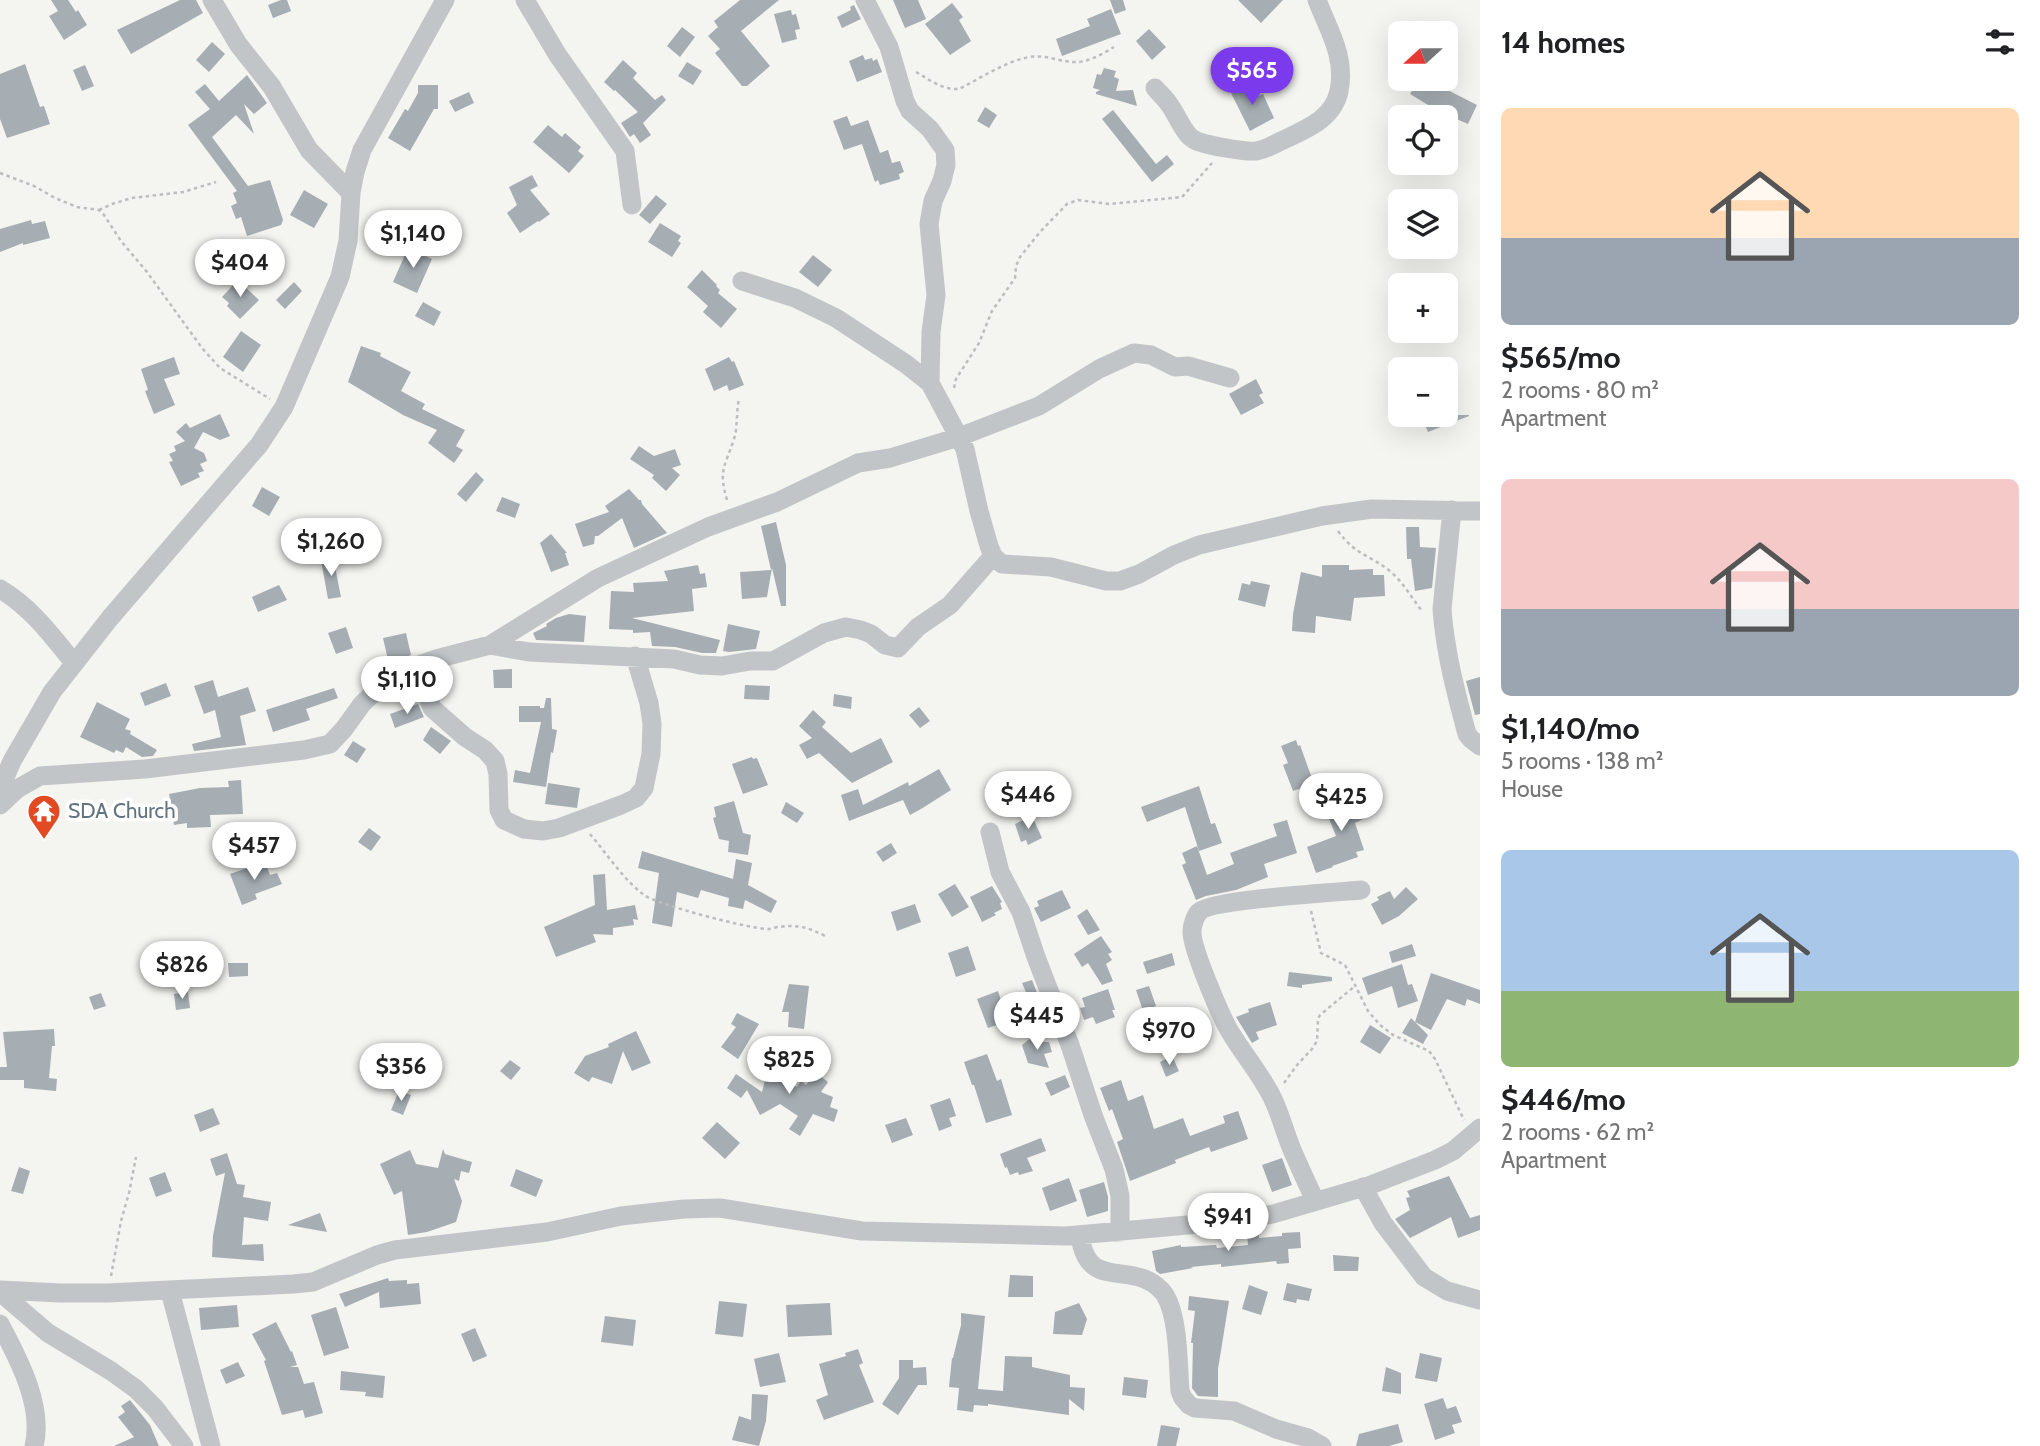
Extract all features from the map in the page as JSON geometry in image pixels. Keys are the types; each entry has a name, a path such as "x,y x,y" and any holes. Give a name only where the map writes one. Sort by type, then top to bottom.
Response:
{"street":[{"path":"212,0 238,44 272,87 309,150 351,193"},
{"path":"1,782 52,692 110,618 259,445 284,407 340,277 348,241 351,193 362,150 445,0"},
{"path":"525,0 557,54 625,151 632,205"},
{"path":"864,0 889,47 910,111 935,135 945,150 946,166 933,201 929,224 936,295 931,332 930,383"},
{"path":"1155,88 1170,105 1192,139 1235,149 1259,151 1310,128 1327,115 1335,102 1339,91 1341,63 1332,33 1317,0"},
{"path":"742,281 772,289 814,306 906,364 930,383 968,458 979,511 993,556 1002,564 1051,567 1106,581 1120,580 1139,574 1199,545 1327,515 1372,509 1480,511"},
{"path":"0,805 23,785 40,776 145,769 318,748 330,744 362,704 384,683 436,659 490,645 598,578 649,553 726,520 777,502 858,463 890,458 959,437 1040,406 1099,369 1134,353 1151,355 1175,367 1188,366 1230,378"},
{"path":"1452,510 1442,609 1443,626 1467,734 1480,746"},
{"path":"490,645 529,652 674,659 710,666 750,661 769,662 824,632 846,627 871,634 885,645 898,648 918,627 950,605 993,556"},
{"path":"0,589 18,599 48,630 74,663"},
{"path":"417,666 432,708 495,761 499,810 504,820 524,829 542,831 579,821 636,798 644,788 651,754 652,724 649,703 635,656"},
{"path":"990,832 1000,872 1021,912 1114,1170 1120,1196 1120,1232"},
{"path":"1315,1200 1264,1082 1230,1032 1209,985 1192,932 1194,920 1205,908 1256,899 1361,890"},
{"path":"0,1291 108,1293 313,1282 395,1250 548,1232 621,1216 684,1209 720,1208 862,1231 1080,1235 1232,1221 1273,1214 1363,1187 1435,1160 1477,1139"},
{"path":"1363,1187 1383,1223 1424,1277 1447,1291 1480,1300"},
{"path":"1080,1235 1088,1264 1100,1270 1143,1278 1161,1290 1169,1303 1175,1326 1180,1391 1189,1405 1195,1408 1234,1411 1276,1429 1308,1438 1322,1446"},
{"path":"0,1291 48,1333 130,1385 155,1408 184,1446"},
{"path":"170,1291 211,1446"},
{"path":"0,1324 29,1387 36,1419 34,1446"}],"path":[{"path":"893,62 939,86 959,89 1006,65 1027,58 1041,56 1078,62 1101,55 1114,47"},
{"path":"946,415 956,379 979,344 998,301 1014,278 1020,257 1067,204 1078,200 1109,204 1182,197 1211,164 1235,149"},
{"path":"0,173 77,207 99,211 104,215 186,328 220,368 284,407"},
{"path":"99,211 132,198 183,192 216,183"},
{"path":"726,520 729,509 722,484 722,470 734,438 739,399"},
{"path":"1327,515 1349,546 1396,576 1424,612 1443,626"},
{"path":"579,821 633,886 655,902 712,918 768,929 799,925 825,936"},
{"path":"1306,895 1321,953 1345,965 1368,1011 1380,1025 1393,1035 1429,1051 1477,1139"},
{"path":"1274,1102 1284,1082 1317,1041 1320,1015 1355,986"},
{"path":"108,1293 136,1157"}],"building":[{"path":"51,0 68,0 87,25 64,40 49,16 58,11"},
{"path":"180,0 196,0 203,13 131,54 117,30"},
{"path":"287,0 291,11 273,18 268,5"},
{"path":"740,0 779,0 741,31 770,66 747,86 742,86 715,53 720,49 708,36 718,27 714,21"},
{"path":"893,0 918,0 926,19 905,28"},
{"path":"1110,0 1123,0 1126,10 1115,14"},
{"path":"1238,0 1283,0 1261,23"},
{"path":"952,3 963,17 959,20 971,41 950,55 925,24"},
{"path":"854,5 861,19 842,28 837,17 851,10 850,7"},
{"path":"1111,9 1121,34 1062,56 1056,39 1090,26 1087,19"},
{"path":"791,10 792,15 796,14 800,29 795,30 797,39 782,43 774,14"},
{"path":"682,27 695,37 680,57 667,46"},
{"path":"1149,29 1166,47 1152,60 1136,41"},
{"path":"212,42 225,54 209,72 196,60"},
{"path":"863,55 865,60 877,59 882,72 857,82 849,61"},
{"path":"623,60 637,73 633,78 655,100 662,95 666,100 643,123 651,135 640,143 634,134 630,137 621,123 638,112 604,82"},
{"path":"687,62 702,71 693,85 678,76"},
{"path":"25,64 40,107 44,106 50,124 7,138 0,119 0,74"},
{"path":"85,65 94,86 82,91 73,70"},
{"path":"1104,68 1116,71 1114,77 1119,79 1116,91 1133,90 1137,106 1096,94 1100,90 1093,88 1097,74 1101,75"},
{"path":"247,75 267,103 254,114 244,104 254,134 236,115 212,137 248,186 270,180 283,220 281,225 247,236 241,217 236,219 231,206 237,203 233,193 237,191 188,125 210,109 195,92 205,84 219,101"},
{"path":"1246,83 1258,96 1263,94 1274,118 1250,131 1231,93"},
{"path":"418,85 438,85 438,109 434,109 410,151 388,138 405,109 408,111 418,93"},
{"path":"1412,91 1450,91 1477,105 1468,124 1458,120 1458,105 1428,105 1410,94"},
{"path":"469,92 474,103 455,112 449,101"},
{"path":"985,107 997,115 989,128 977,121"},
{"path":"1113,110 1156,164 1167,155 1174,164 1152,182 1102,119"},
{"path":"847,116 851,126 868,120 880,153 888,150 892,163 900,161 904,172 899,174 900,179 880,185 878,180 875,182 862,144 844,150 833,121"},
{"path":"548,125 562,137 565,133 581,147 578,151 584,156 569,173 533,142"},
{"path":"532,175 538,186 530,190 550,214 520,233 507,213 517,205 509,187"},
{"path":"304,190 328,204 314,228 290,215"},
{"path":"656,195 667,204 650,224 639,215"},
{"path":"31,220 32,224 45,221 50,238 23,243 0,252 0,229"},
{"path":"660,223 681,236 678,241 681,243 672,257 648,242"},
{"path":"408,248 432,259 417,293 393,282"},
{"path":"813,255 832,270 818,287 799,272"},
{"path":"702,270 717,285 720,290 718,293 737,309 721,328 703,312 708,306 687,287"},
{"path":"238,280 259,300 240,319 222,297"},
{"path":"294,282 302,291 285,309 276,300"},
{"path":"423,302 441,312 434,326 415,316"},
{"path":"241,331 261,345 243,372 223,357"},
{"path":"361,346 381,353 380,356 411,372 401,391 425,404 422,409 465,430 456,446 463,450 454,463 428,443 437,430 403,415 348,382"},
{"path":"174,357 180,374 164,379 175,405 154,414 145,391 148,390 141,369"},
{"path":"729,357 734,361 744,385 729,391 727,385 714,391 705,369"},
{"path":"1256,379 1263,393 1259,395 1264,403 1241,415 1229,394"},
{"path":"220,414 230,436 220,440 203,432 194,448 204,453 207,461 200,464 204,471 198,473 200,477 181,486 169,462 173,461 169,454 176,451 174,446 185,441 176,432 186,423 190,428"},
{"path":"1458,415 1469,416 1458,420"},
{"path":"1426,427 1441,427 1428,432"},
{"path":"639,446 654,456 675,449 681,465 672,468 680,475 666,491 652,478 654,475 630,459"},
{"path":"476,472 484,480 466,502 457,494"},
{"path":"262,487 280,497 269,516 252,506"},
{"path":"629,489 667,533 634,548 622,518 595,536 594,544 583,547 575,524 609,512 605,506"},
{"path":"502,497 520,504 515,518 496,511"},
{"path":"776,522 786,565 786,606 781,606 772,568 767,597 742,599 740,572 771,570 761,526"},
{"path":"292,526 315,526 314,548 296,557 291,546"},
{"path":"1406,527 1419,527 1420,547 1436,548 1432,588 1415,591 1411,559 1407,559"},
{"path":"551,534 567,553 569,565 551,572 540,543"},
{"path":"333,557 341,597 328,599 321,560"},
{"path":"698,565 700,574 705,573 707,587 692,589 694,611 632,618 720,640 716,653 652,646 650,632 633,633 633,630 609,629 611,591 634,592 633,583 668,581 664,571"},
{"path":"1322,565 1349,565 1349,570 1373,569 1373,575 1384,575 1385,596 1354,598 1351,621 1316,616 1315,633 1292,631 1301,572 1322,577"},
{"path":"1251,581 1270,585 1265,607 1238,600 1242,583 1250,585"},
{"path":"279,585 287,600 258,612 252,597"},
{"path":"569,614 586,616 584,642 536,640 533,633 556,618"},
{"path":"728,624 760,631 756,649 723,651"},
{"path":"346,627 353,648 336,654 328,633"},
{"path":"406,633 411,655 389,664 383,638"},
{"path":"512,669 512,688 494,688 493,670"},
{"path":"1480,677 1480,714 1475,715 1466,681"},
{"path":"213,680 218,697 248,687 256,711 240,716 246,745 194,751 192,744 221,737 215,710 204,714 194,686"},
{"path":"166,683 171,696 145,706 140,693"},
{"path":"745,685 770,686 769,700 744,699"},
{"path":"334,688 338,698 306,709 310,720 273,732 266,710"},
{"path":"834,694 852,697 851,709 833,706"},
{"path":"546,698 551,698 552,729 557,730 546,787 513,782 515,770 530,773 541,722 519,722 519,706 544,708"},
{"path":"97,702 130,719 125,729 157,750 153,756 142,757 126,747 123,753 116,750 114,753 80,737"},
{"path":"418,704 424,717 395,728 390,714"},
{"path":"919,707 930,721 920,728 909,715"},
{"path":"813,710 826,722 822,727 851,753 881,738 893,762 852,783 819,753 807,759 799,745 812,738 799,726"},
{"path":"431,727 451,741 440,754 423,740"},
{"path":"1296,740 1314,784 1293,791 1283,765 1288,763 1281,746"},
{"path":"353,741 366,749 357,763 344,755"},
{"path":"752,757 757,758 768,785 743,794 732,764"},
{"path":"939,769 951,790 921,809 910,815 903,800 849,821 841,795 858,789 863,805 908,782 909,786"},
{"path":"241,780 243,814 210,815 211,827 187,828 187,823 174,825 169,794 200,788 229,787 228,781"},
{"path":"548,783 580,788 577,808 545,804"},
{"path":"1199,786 1211,824 1215,823 1222,843 1199,851 1185,807 1147,822 1141,807"},
{"path":"1337,793 1342,806 1366,795 1374,814 1355,823 1364,850 1356,852 1358,857 1316,873 1307,847 1336,836 1321,799"},
{"path":"734,801 743,833 751,835 748,855 728,852 729,841 719,839 713,818 716,817 714,807"},
{"path":"786,802 804,813 797,823 781,813"},
{"path":"1032,816 1042,838 1028,845 1026,840 1021,842 1015,824"},
{"path":"1287,820 1297,853 1264,864 1268,877 1236,890 1196,900 1182,865 1186,863 1182,853 1197,846 1207,875 1234,864 1230,853 1277,836 1273,824"},
{"path":"369,828 381,837 371,851 358,842"},
{"path":"891,843 897,853 883,862 876,852"},
{"path":"642,851 733,879 736,859 752,863 748,885 777,901 771,913 745,900 743,909 728,906 729,898 701,890 698,898 677,892 672,927 652,923 659,873 638,868"},
{"path":"265,862 270,875 277,873 282,884 255,894 257,899 242,905 230,874"},
{"path":"605,874 607,910 635,905 638,920 633,919 634,925 613,928 613,935 593,934 596,942 556,957 544,927 595,905 593,875"},
{"path":"955,884 969,907 952,917 938,894"},
{"path":"992,886 1002,902 1002,909 982,922 970,897"},
{"path":"1406,887 1418,899 1399,916 1382,925 1371,904 1379,900 1377,897 1390,891 1394,899"},
{"path":"1062,890 1071,908 1041,922 1034,908 1039,906 1037,901"},
{"path":"915,904 921,922 897,931 891,912"},
{"path":"1087,909 1100,930 1088,935 1077,916"},
{"path":"1101,936 1112,952 1108,954 1112,960 1106,964 1113,981 1102,985 1088,963 1082,967 1074,954"},
{"path":"1412,944 1416,956 1392,963 1389,952"},
{"path":"968,946 976,970 956,977 948,953"},
{"path":"1172,953 1175,965 1147,974 1143,962"},
{"path":"228,963 248,963 248,976 229,977"},
{"path":"1402,964 1408,985 1412,984 1418,1001 1398,1008 1392,986 1368,995 1362,978"},
{"path":"1289,972 1332,977 1332,981 1302,985 1302,988 1287,986"},
{"path":"1431,973 1480,990 1480,1004 1467,999 1465,1006 1447,999 1431,1030 1415,1022"},
{"path":"1032,980 1040,1000 1031,1004 1022,983"},
{"path":"789,984 809,986 804,1029 788,1027 789,1012 782,1012"},
{"path":"1149,986 1156,1006 1143,1011 1136,990"},
{"path":"1108,989 1115,1017 1096,1024 1093,1017 1084,1020 1080,1008 1085,1007 1082,998"},
{"path":"998,991 1003,1007 1009,1005 1014,1019 988,1028 977,999"},
{"path":"188,992 190,1008 176,1010 174,994"},
{"path":"101,993 106,1006 94,1010 89,997"},
{"path":"1270,1002 1277,1025 1256,1032 1259,1039 1252,1043 1236,1017 1249,1012 1248,1009"},
{"path":"737,1013 759,1024 738,1059 721,1047 736,1027 731,1024"},
{"path":"1411,1018 1428,1035 1423,1044 1402,1033"},
{"path":"1370,1025 1391,1038 1380,1054 1360,1042"},
{"path":"54,1029 55,1046 52,1046 49,1078 57,1079 56,1091 24,1088 24,1080 0,1080 0,1067 7,1067 3,1032"},
{"path":"636,1031 651,1063 632,1071 623,1051 612,1084 592,1077 589,1082 574,1073 585,1056 609,1047 608,1044"},
{"path":"1035,1035 1042,1042 1049,1042 1052,1052 1044,1054 1049,1068 1028,1063 1022,1045"},
{"path":"987,1054 997,1081 1001,1079 1012,1115 986,1123 964,1062"},
{"path":"1172,1056 1179,1071 1166,1077 1160,1062"},
{"path":"771,1057 783,1060 779,1077 797,1087 801,1081 806,1085 816,1073 828,1082 821,1092 833,1097 830,1107 838,1110 834,1122 813,1114 800,1136 789,1129 798,1116 780,1104 760,1115 747,1090 741,1098 727,1088 736,1074 762,1092"},
{"path":"510,1060 521,1068 511,1080 500,1071"},
{"path":"1065,1075 1070,1087 1051,1096 1045,1083"},
{"path":"1121,1080 1128,1101 1143,1095 1154,1129 1183,1118 1190,1136 1225,1123 1223,1116 1238,1111 1248,1139 1211,1152 1209,1147 1130,1181 1117,1142 1123,1139 1112,1109 1109,1111 1100,1088"},
{"path":"399,1091 411,1095 403,1115 391,1110"},
{"path":"950,1098 956,1116 949,1118 952,1126 939,1131 930,1105"},
{"path":"213,1108 220,1124 200,1132 194,1115"},
{"path":"906,1118 913,1135 892,1143 885,1125"},
{"path":"717,1122 740,1143 725,1159 702,1138"},
{"path":"1041,1138 1046,1151 1027,1158 1033,1171 1010,1175 1000,1154"},
{"path":"443,1149 445,1154 472,1162 469,1173 461,1171 459,1181 454,1179 462,1201 456,1222 408,1235 402,1191 394,1195 380,1164 410,1150 416,1164 438,1168"},
{"path":"227,1153 237,1184 245,1185 243,1197 271,1202 268,1221 244,1217 242,1245 263,1244 264,1261 212,1257 213,1236 225,1173 216,1176 210,1159"},
{"path":"1282,1158 1292,1185 1272,1192 1262,1165"},
{"path":"19,1167 30,1171 23,1194 11,1191"},
{"path":"516,1169 543,1180 536,1197 510,1186"},
{"path":"165,1172 172,1191 156,1197 149,1178"},
{"path":"1449,1176 1470,1218 1480,1215 1480,1230 1458,1238 1451,1217 1410,1238 1395,1219 1410,1210 1407,1191"},
{"path":"1069,1178 1077,1201 1050,1211 1042,1188"},
{"path":"1104,1182 1108,1211 1087,1217 1079,1190"},
{"path":"320,1213 327,1232 288,1225"},
{"path":"1259,1232 1259,1238 1300,1232 1301,1248 1288,1249 1289,1263 1277,1264 1276,1261 1221,1267 1221,1264 1160,1274 1156,1271 1152,1251 1181,1245 1216,1245 1217,1248 1248,1245 1247,1234"},
{"path":"1333,1255 1359,1257 1358,1271 1334,1271"},
{"path":"1010,1275 1033,1276 1033,1297 1008,1297"},
{"path":"388,1278 389,1281 407,1280 407,1284 419,1283 421,1304 380,1308 379,1292 345,1307 339,1294"},
{"path":"1287,1283 1312,1289 1309,1301 1297,1299 1296,1303 1283,1300"},
{"path":"1249,1285 1268,1292 1261,1315 1242,1309"},
{"path":"1189,1296 1229,1301 1218,1369 1218,1397 1198,1396 1192,1388 1191,1343 1195,1311 1188,1310"},
{"path":"719,1301 747,1304 743,1337 715,1334"},
{"path":"830,1303 832,1335 788,1337 786,1305"},
{"path":"1079,1303 1087,1319 1082,1335 1053,1334 1055,1312"},
{"path":"237,1305 239,1327 201,1330 199,1308"},
{"path":"336,1307 349,1348 324,1356 311,1315"},
{"path":"961,1313 985,1316 978,1389 1003,1391 1005,1356 1032,1357 1032,1367 1070,1375 1070,1387 1085,1388 1084,1411 1069,1399 1069,1415 988,1404 974,1405 973,1412 957,1410 959,1388 949,1387"},
{"path":"605,1316 636,1320 633,1346 601,1342"},
{"path":"276,1322 297,1365 290,1367 298,1367 304,1384 314,1382 323,1413 305,1418 303,1410 282,1415 264,1361 266,1360 252,1334"},
{"path":"475,1328 487,1356 473,1362 461,1334"},
{"path":"858,1349 863,1363 859,1365 874,1402 824,1420 816,1400 828,1395 819,1364 846,1356 845,1353"},
{"path":"779,1353 786,1382 760,1387 754,1359"},
{"path":"1420,1353 1442,1358 1437,1382 1415,1378"},
{"path":"899,1360 913,1360 913,1368 926,1367 927,1385 918,1385 898,1415 882,1404 899,1378"},
{"path":"238,1362 245,1376 226,1384 220,1370"},
{"path":"1386,1367 1401,1373 1401,1394 1382,1391"},
{"path":"341,1371 385,1376 383,1398 365,1396 366,1392 340,1390"},
{"path":"1124,1377 1148,1380 1146,1398 1122,1395"},
{"path":"752,1394 768,1395 766,1421 759,1446 732,1440 739,1416 751,1420"},
{"path":"1443,1398 1447,1409 1456,1406 1462,1422 1452,1425 1455,1433 1435,1440 1424,1404"},
{"path":"130,1400 150,1425 159,1446 114,1446 134,1437 118,1417 125,1412 121,1406"},
{"path":"1398,1424 1403,1442 1389,1446 1356,1446 1359,1434"},
{"path":"1161,1425 1180,1428 1176,1446 1157,1446"}],"place":[{"name":"SDA Church","path":"44,841"}]}
